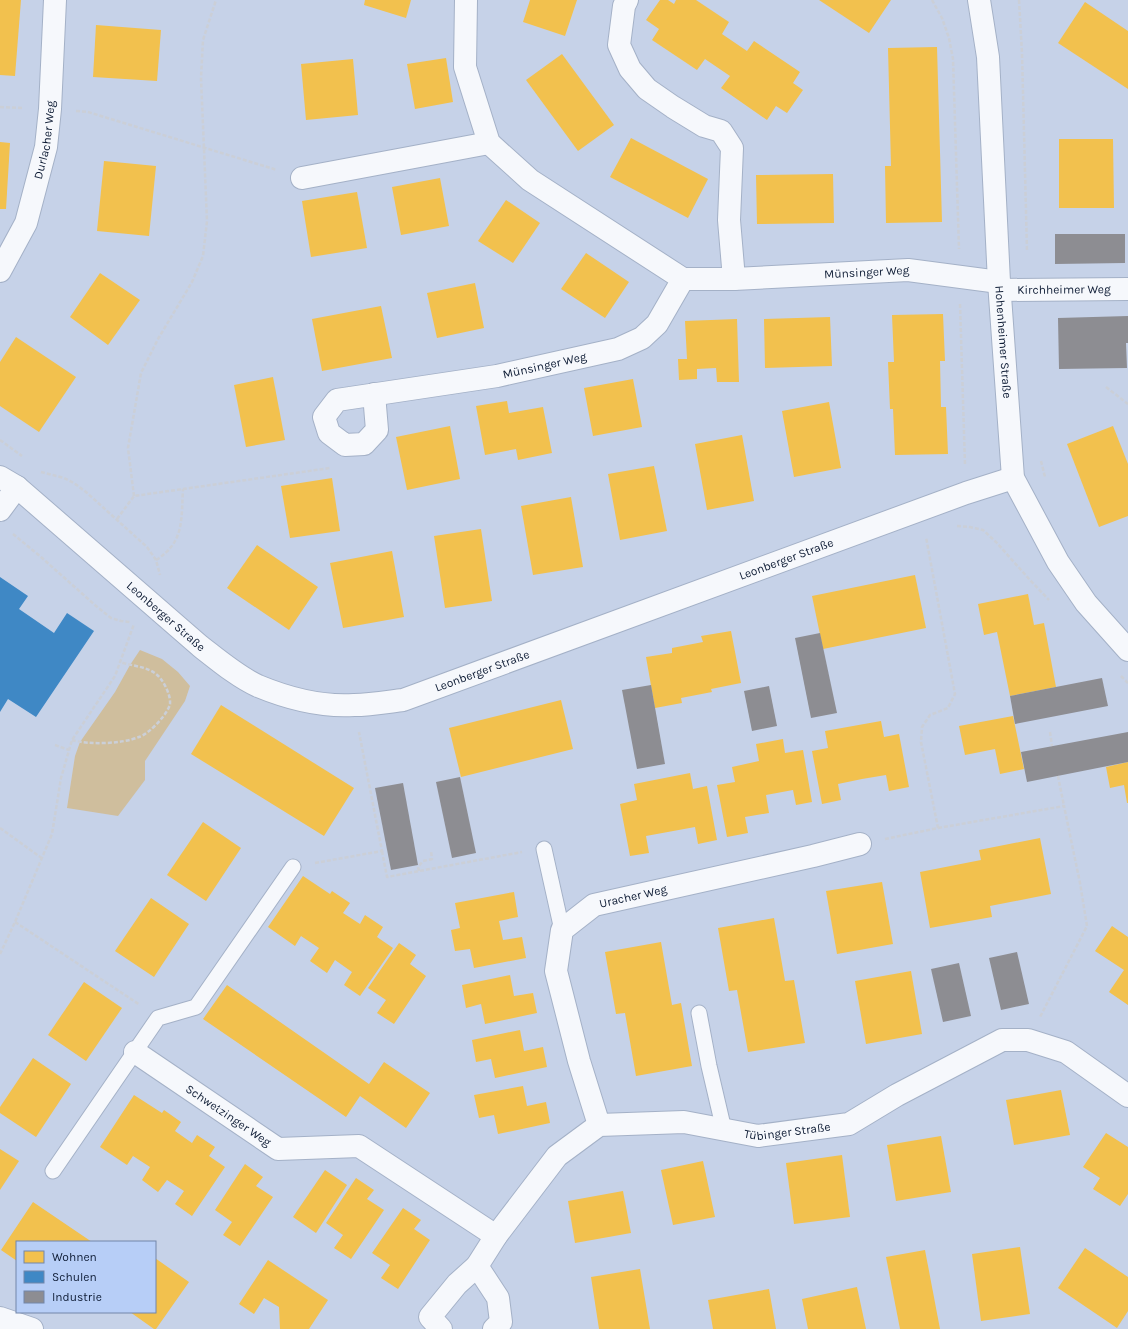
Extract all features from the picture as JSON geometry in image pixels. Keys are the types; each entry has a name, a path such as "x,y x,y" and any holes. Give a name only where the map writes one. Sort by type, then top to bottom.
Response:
{"street":[{"name":"Durlacher Weg","path":"0,271 26,223 46,147 50,109 55,0"},
{"path":"466,0 465,67 489,143 530,180 683,280"},
{"path":"626,0 619,45 630,69 647,89 704,126 720,132 732,148 729,220 734,279"},
{"name":"Hohenheimer Straße","path":"979,0 988,57 1000,286 1013,478 1058,562 1086,602 1128,650"},
{"path":"302,178 489,143"},
{"name":"Münsinger Weg","path":"345,446 329,433 324,417 337,400 497,376 618,349 642,338 657,324 683,280 734,279 908,270 960,276 1000,286"},
{"name":"Kirchheimer Weg","path":"1000,286 1128,289"},
{"path":"345,446 364,444 377,430 374,394"},
{"name":"Leonberger Straße","path":"9,482 200,646 227,667 257,685 282,694 330,705 354,706 403,700 966,493 1013,478"},
{"path":"0,510 9,482"},
{"name":"Uracher Weg","path":"562,930 594,904 813,856 860,844"},
{"path":"442,1329 430,1317 457,1284 477,1266 496,1236 557,1156 599,1125 579,1061 556,971 562,930"},
{"name":"Tübinger Straße","path":"599,1125 684,1122 758,1136 849,1124 897,1095 1002,1040 1028,1040 1066,1052 1128,1096"},
{"name":"Schwetzinger Weg","path":"135,1052 278,1149 358,1146 496,1236"},
{"path":"477,1266 498,1298 501,1322 494,1329"},
{"path":"0,1318 32,1329"}],"lane":[{"path":"544,849 562,930"},
{"path":"53,1171 158,1018 196,1007 293,867"},
{"path":"699,1013 709,1066 724,1130"}],"path":[{"path":"117,519 134,496 128,448 141,373 158,339 192,282 203,256 207,221 201,78 203,40 216,0"},
{"path":"932,0 942,18 949,38 953,59 960,276 960,336 966,493"},
{"path":"50,109 88,112 302,178"},
{"path":"1106,387 1128,404"},
{"path":"0,440 26,460"},
{"path":"134,496 334,467 345,446"},
{"path":"38,471 64,478 74,483 117,519 147,547 156,560 161,580"},
{"path":"156,560 164,555 173,546 180,531 183,489"},
{"path":"0,954 43,859 52,834 61,778 72,740 115,676 134,622 111,618 10,532"},
{"path":"926,537 955,694 948,708 930,715 922,727 921,742 938,828"},
{"path":"72,740 104,744 140,737 153,728 163,717 170,704 168,694 156,674 144,668 120,662"},
{"path":"354,706 387,877 419,870 544,849"},
{"path":"1050,732 1052,746"},
{"path":"55,746 69,750"},
{"path":"1028,1040 1087,926 1080,883 1058,776"},
{"path":"860,844 938,828 1064,806"},
{"path":"0,828 43,859"},
{"path":"293,867 382,851"},
{"path":"419,870 418,867 423,861 432,859 431,851"},
{"path":"15,922 158,1018"}],"shaded area":[{"path":"140,650 162,659 178,672 190,686 185,701 145,761 145,780 118,816 67,808 75,756 80,742 115,692"}],"building: Wohnen":[{"path":"0,0 21,0 15,76 0,75"},
{"path":"365,0 411,0 406,18 364,5"},
{"path":"530,0 577,0 565,36 523,22"},
{"path":"660,0 668,0 674,4 676,0 696,0 729,22 722,34 747,51 754,41 800,72 793,83 803,90 787,113 776,106 767,120 721,88 730,76 705,59 697,70 652,40 659,29 646,20"},
{"path":"819,0 891,0 869,33"},
{"path":"1085,2 1128,31 1128,89 1058,43"},
{"path":"96,25 161,30 157,81 93,77"},
{"path":"937,47 942,222 886,223 885,166 891,166 888,48"},
{"path":"562,54 614,125 578,151 526,80"},
{"path":"446,58 453,102 415,109 407,64"},
{"path":"353,59 358,115 306,120 301,64"},
{"path":"631,138 708,179 688,218 610,177"},
{"path":"1059,139 1113,139 1114,208 1059,208"},
{"path":"0,142 10,143 6,209 0,209"},
{"path":"104,161 156,166 149,236 97,231"},
{"path":"833,174 834,223 757,224 756,175"},
{"path":"440,178 449,226 401,235 392,187"},
{"path":"357,192 367,248 311,257 302,201"},
{"path":"506,200 540,223 513,263 478,241"},
{"path":"586,253 629,282 605,318 561,289"},
{"path":"100,273 140,300 108,345 70,317"},
{"path":"475,283 484,328 437,338 427,293"},
{"path":"381,306 392,358 322,371 312,319"},
{"path":"943,314 945,361 940,361 941,407 946,407 948,454 895,455 893,409 890,409 888,362 894,362 892,315"},
{"path":"830,317 832,366 765,368 764,319"},
{"path":"737,319 739,382 717,382 716,368 697,369 697,379 679,380 678,359 687,359 685,321"},
{"path":"16,337 76,377 39,432 0,406 0,362"},
{"path":"273,377 285,440 246,447 234,385"},
{"path":"633,379 642,427 593,436 584,388"},
{"path":"507,401 509,413 543,407 552,453 518,460 516,449 485,455 476,406"},
{"path":"829,402 841,468 794,477 782,411"},
{"path":"450,426 460,479 407,490 396,437"},
{"path":"1113,426 1128,464 1128,516 1099,527 1067,444"},
{"path":"742,435 754,501 707,510 695,444"},
{"path":"654,466 667,531 620,540 608,474"},
{"path":"332,478 340,531 290,538 281,486"},
{"path":"571,497 583,567 533,575 521,506"},
{"path":"481,529 492,601 445,608 434,536"},
{"path":"257,545 318,587 289,630 227,588"},
{"path":"392,551 404,617 343,628 330,563"},
{"path":"915,575 926,628 823,649 812,596"},
{"path":"1028,594 1034,625 1044,623 1056,687 1010,696 997,632 984,635 978,604"},
{"path":"731,631 741,683 711,689 712,692 681,698 682,703 655,708 646,657 672,653 672,648 703,642 701,636"},
{"path":"561,700 573,749 461,777 449,728"},
{"path":"221,705 354,788 324,836 191,754"},
{"path":"1013,716 1024,769 1000,774 995,749 965,755 959,726"},
{"path":"881,721 884,737 899,734 909,787 889,791 886,775 862,779 838,784 841,800 822,804 812,751 828,748 825,731"},
{"path":"783,739 785,753 803,750 812,802 796,805 793,790 766,795 769,813 745,817 748,833 727,837 717,785 735,782 732,767 759,761 756,744"},
{"path":"1128,762 1127,803 1124,785 1110,788 1106,767"},
{"path":"690,773 693,789 707,786 717,840 698,844 695,827 646,836 649,853 630,856 620,804 637,800 634,784"},
{"path":"203,822 241,848 206,901 167,875"},
{"path":"1040,838 1051,894 990,906 992,917 930,928 920,872 981,860 979,850"},
{"path":"303,876 330,894 332,891 350,903 343,913 360,924 365,915 383,927 377,937 393,948 360,996 344,985 352,972 335,960 327,973 310,961 319,948 301,936 295,946 268,927"},
{"path":"882,882 893,944 837,954 826,891"},
{"path":"514,892 518,917 499,921 503,940 522,937 526,958 474,968 470,949 455,951 451,930 460,928 455,903"},
{"path":"151,898 189,924 154,977 115,951"},
{"path":"774,918 785,981 794,980 805,1043 748,1052 737,990 729,991 718,928"},
{"path":"1112,926 1128,937 1128,1005 1109,992 1124,970 1095,951"},
{"path":"661,942 672,1005 681,1003 692,1066 636,1076 625,1013 616,1014 605,952"},
{"path":"399,943 416,955 410,964 426,976 394,1024 377,1013 386,1000 368,988"},
{"path":"911,971 922,1034 866,1044 855,981"},
{"path":"510,975 514,996 533,993 537,1013 485,1024 481,1004 466,1008 462,985"},
{"path":"84,982 122,1008 86,1061 48,1035"},
{"path":"227,985 369,1084 384,1062 430,1093 406,1128 360,1096 346,1117 203,1019"},
{"path":"520,1030 524,1051 543,1047 547,1067 495,1078 491,1059 476,1062 472,1040"},
{"path":"33,1058 71,1084 36,1137 0,1113 0,1107"},
{"path":"523,1086 527,1106 546,1102 550,1123 498,1134 494,1115 479,1118 474,1095"},
{"path":"1061,1090 1070,1135 1014,1145 1006,1100"},
{"path":"134,1095 162,1113 164,1110 181,1122 175,1131 192,1143 197,1135 215,1147 209,1156 225,1167 192,1216 175,1204 184,1191 167,1180 158,1192 142,1180 150,1167 133,1156 127,1165 100,1147"},
{"path":"1106,1133 1128,1147 1128,1194 1120,1206 1093,1189 1100,1178 1083,1167"},
{"path":"941,1136 951,1192 896,1201 887,1145"},
{"path":"0,1149 19,1161 0,1190"},
{"path":"842,1155 850,1217 794,1224 786,1163"},
{"path":"703,1161 715,1217 673,1225 661,1170"},
{"path":"245,1164 263,1177 256,1186 273,1197 240,1246 223,1235 232,1222 215,1210"},
{"path":"325,1170 347,1185 316,1233 293,1217"},
{"path":"356,1178 374,1190 367,1199 384,1210 351,1259 334,1248 343,1235 326,1223"},
{"path":"623,1191 631,1233 575,1243 568,1201"},
{"path":"33,1202 91,1241 16,1241 16,1260 1,1250"},
{"path":"403,1208 421,1220 414,1229 430,1240 398,1289 381,1278 390,1265 372,1253"},
{"path":"1020,1247 1030,1314 981,1321 972,1254"},
{"path":"1085,1248 1128,1277 1128,1311 1117,1328 1058,1288"},
{"path":"925,1250 940,1329 900,1329 886,1257"},
{"path":"156,1259 189,1282 156,1329 131,1313 156,1313"},
{"path":"268,1260 328,1300 309,1329 280,1329 279,1307 264,1298 254,1314 239,1304"},
{"path":"640,1269 650,1329 599,1329 591,1277"},
{"path":"857,1287 866,1329 808,1329 802,1299"},
{"path":"769,1289 776,1329 713,1329 708,1300"}],"building: Schulen":[{"path":"0,577 28,596 19,609 54,633 67,613 94,631 36,717 8,699 0,712"}],"building: Industrie":[{"path":"1055,234 1125,234 1125,263 1055,264"},
{"path":"1128,316 1128,343 1126,343 1127,368 1059,369 1058,318"},
{"path":"820,633 837,713 811,718 795,638"},
{"path":"1102,678 1108,706 1015,724 1010,696"},
{"path":"651,685 665,764 637,769 622,690"},
{"path":"769,686 777,726 752,731 744,691"},
{"path":"1128,732 1128,762 1027,782 1021,752"},
{"path":"460,777 476,853 452,858 436,782"},
{"path":"403,783 418,865 391,870 375,788"},
{"path":"1017,952 1029,1004 1001,1010 989,958"},
{"path":"959,963 971,1016 943,1022 931,969"}]}
